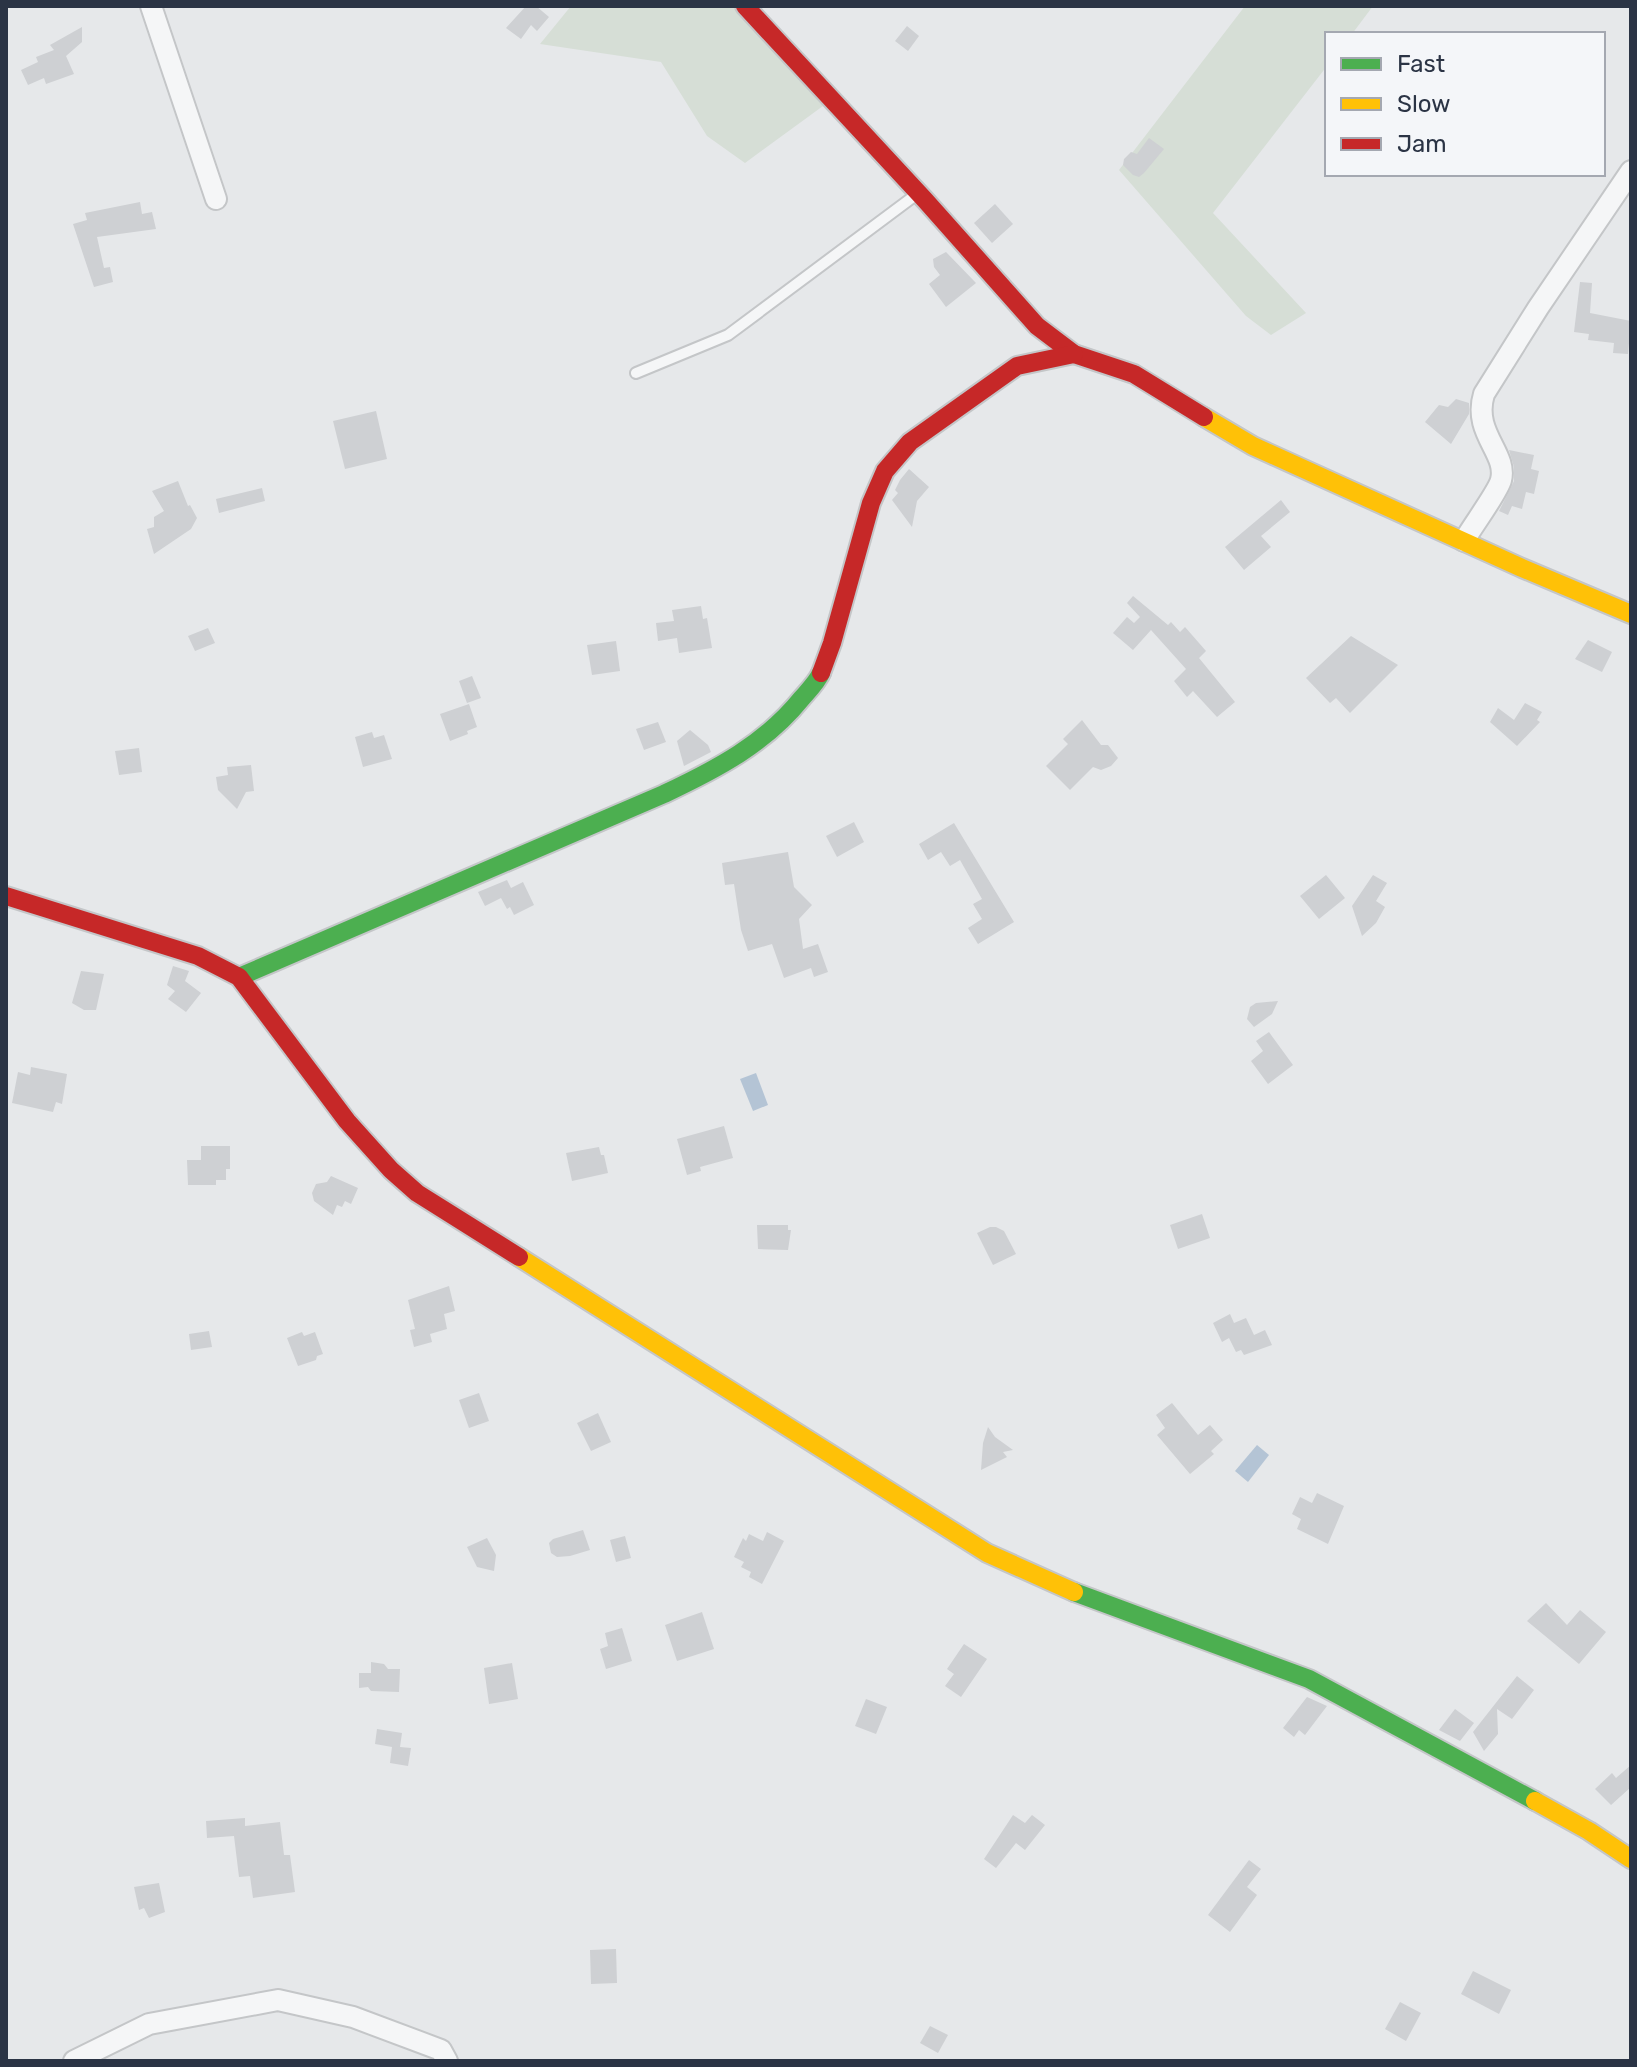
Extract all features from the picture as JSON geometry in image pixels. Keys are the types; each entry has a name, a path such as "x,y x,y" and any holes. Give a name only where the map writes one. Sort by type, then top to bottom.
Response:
{"street":[{"path":"151,6 216,199"},
{"path":"745,6 919,193 1037,326 1074,354 1134,374 1253,446 1631,614"},
{"path":"1464,541 1501,480 1499,462 1481,420 1480,406 1484,394 1631,171"},
{"path":"239,977 664,794 724,765 752,747 787,717 818,679 832,643 871,503 885,471 910,442 1017,366 1074,354"},
{"path":"6,896 198,956 239,977 347,1121 408,1186 635,1333 987,1553 1022,1572 1290,1670 1360,1703 1458,1760 1597,1834 1631,1859"},
{"path":"74,2061 149,2024 278,2000 353,2017 441,2050 447,2061"}],"lane":[{"path":"636,373 728,335 919,193"}],"shaded area":[{"path":"571,6 736,6 823,106 745,163 707,136 661,62 540,44"},
{"path":"1245,6 1373,6 1354,32 1325,32 1325,69 1213,213 1306,313 1271,335 1246,316 1119,170"}],"water":[{"path":"756,1073 768,1105 753,1111 740,1079"},
{"path":"1257,1445 1269,1455 1248,1482 1235,1471"}],"building":[{"path":"526,6 536,6 549,17 537,31 531,25 521,39 506,28"},
{"path":"907,26 919,36 908,51 895,41"},
{"path":"82,27 82,42 66,56 74,74 46,84 44,78 28,85 21,70 38,62 36,57 54,50 50,45"},
{"path":"1149,138 1164,149 1144,173 1139,177 1133,175 1123,165 1124,159 1131,152 1137,154"},
{"path":"140,202 142,214 152,212 156,229 97,237 104,268 110,267 113,282 94,287 73,224 87,220 85,213"},
{"path":"995,204 1013,224 992,243 974,223"},
{"path":"946,252 976,283 946,307 929,284 940,275 933,259"},
{"path":"1580,282 1592,283 1590,313 1631,321 1628,354 1613,353 1614,343 1588,340 1589,334 1574,332"},
{"path":"1456,399 1469,403 1469,414 1451,444 1425,422 1439,405 1448,407"},
{"path":"376,411 387,459 345,469 333,421"},
{"path":"1509,450 1534,455 1531,469 1539,471 1534,494 1526,492 1522,509 1512,506 1508,515 1499,511 1514,481"},
{"path":"909,469 929,487 917,501 912,527 892,500 898,493 895,490 900,480"},
{"path":"178,481 188,506 197,518 191,529 154,554 147,529 154,527 154,517 164,511 152,491"},
{"path":"262,488 265,501 219,513 216,499"},
{"path":"1281,500 1290,512 1261,536 1271,547 1244,570 1225,547"},
{"path":"1133,596 1168,625 1171,622 1180,632 1185,627 1206,651 1199,658 1235,702 1217,717 1193,691 1187,697 1174,681 1186,669 1151,630 1133,650 1113,633 1127,617 1134,623 1140,617 1127,603"},
{"path":"701,606 703,619 707,618 712,648 679,653 677,638 658,641 656,623 674,621 672,610"},
{"path":"208,628 215,643 195,651 188,636"},
{"path":"1351,636 1398,665 1350,713 1336,698 1330,703 1306,678"},
{"path":"1588,640 1612,652 1602,672 1575,659"},
{"path":"616,641 620,671 592,675 587,645"},
{"path":"472,676 481,698 467,703 459,681"},
{"path":"1525,703 1542,712 1537,720 1540,722 1517,746 1490,722 1498,708 1514,720"},
{"path":"469,704 477,727 450,741 440,714"},
{"path":"1082,720 1101,745 1108,745 1118,758 1111,766 1101,770 1093,767 1070,790 1046,766 1068,744 1063,739"},
{"path":"658,722 666,742 644,750 636,729"},
{"path":"690,730 708,745 711,752 684,766 677,741"},
{"path":"372,732 374,738 384,735 392,759 363,767 355,737"},
{"path":"139,748 142,772 119,775 115,751"},
{"path":"251,765 254,791 246,792 237,809 218,790 216,777 228,775 227,767"},
{"path":"854,822 864,842 837,857 826,836"},
{"path":"954,823 1014,922 978,944 968,928 982,919 973,904 982,899 960,860 950,866 941,852 928,860 919,844"},
{"path":"788,852 794,887 812,905 799,919 803,949 818,944 828,972 814,977 811,968 784,978 772,944 748,951 741,930 734,884 725,885 722,863"},
{"path":"1326,875 1345,898 1319,919 1300,896"},
{"path":"1373,875 1387,883 1376,901 1385,907 1376,923 1362,936 1352,906"},
{"path":"507,880 511,888 523,882 534,905 514,915 501,898 485,906 478,892"},
{"path":"173,966 189,971 185,981 201,993 186,1012 168,999 175,991 167,985"},
{"path":"81,971 104,974 96,1010 84,1010 72,1003"},
{"path":"1278,1001 1272,1014 1254,1027 1247,1019 1250,1007 1256,1003"},
{"path":"1269,1032 1293,1065 1268,1084 1251,1061 1263,1051 1256,1041"},
{"path":"31,1067 67,1074 62,1104 56,1102 53,1112 12,1103 18,1072 30,1075"},
{"path":"724,1126 733,1158 700,1167 701,1171 687,1175 677,1139"},
{"path":"201,1146 230,1146 230,1169 226,1169 226,1180 216,1180 216,1185 188,1185 187,1160 201,1160"},
{"path":"599,1147 608,1173 572,1181 566,1153"},
{"path":"331,1176 358,1188 351,1204 345,1201 342,1207 337,1205 333,1215 314,1201 312,1193 316,1184 327,1182"},
{"path":"1202,1214 1210,1238 1178,1249 1170,1225"},
{"path":"757,1225 788,1225 788,1230 791,1230 788,1250 758,1249"},
{"path":"990,1227 1004,1231 1016,1254 993,1265 977,1233"},
{"path":"449,1286 455,1311 444,1314 447,1329 430,1334 432,1342 414,1347 410,1330 415,1329 408,1300"},
{"path":"1230,1314 1234,1323 1246,1318 1254,1335 1265,1330 1272,1345 1244,1355 1241,1350 1236,1352 1229,1338 1222,1342 1213,1323"},
{"path":"209,1331 212,1347 191,1350 189,1334"},
{"path":"302,1332 304,1336 315,1332 323,1354 298,1366 287,1338"},
{"path":"479,1393 489,1421 469,1428 459,1400"},
{"path":"1172,1403 1198,1435 1210,1425 1223,1440 1211,1451 1214,1454 1190,1474 1157,1435 1165,1428 1156,1415"},
{"path":"598,1413 611,1442 591,1451 577,1423"},
{"path":"988,1427 995,1437 1013,1450 1003,1452 1007,1457 981,1470 983,1443"},
{"path":"1317,1493 1344,1506 1328,1544 1297,1529 1301,1519 1292,1514 1300,1497 1312,1503"},
{"path":"583,1530 590,1550 557,1557 551,1553 549,1543 553,1539"},
{"path":"767,1532 784,1541 762,1584 749,1577 751,1572 741,1567 744,1562 734,1557 743,1538 746,1541 749,1534 763,1541"},
{"path":"625,1536 631,1558 616,1562 610,1540"},
{"path":"487,1538 496,1555 494,1571 477,1567 467,1547"},
{"path":"1546,1603 1567,1625 1580,1610 1606,1632 1579,1664 1527,1621"},
{"path":"702,1612 714,1649 677,1661 665,1625"},
{"path":"622,1628 632,1661 606,1669 600,1649 608,1646 605,1633"},
{"path":"964,1644 987,1659 961,1697 945,1686 954,1674 947,1669"},
{"path":"371,1662 384,1664 388,1669 400,1669 399,1692 359,1688 359,1673 371,1673"},
{"path":"512,1663 518,1699 489,1704 484,1668"},
{"path":"1517,1676 1534,1690 1512,1719 1497,1709 1498,1734 1484,1751 1473,1732"},
{"path":"1307,1697 1327,1706 1305,1735 1299,1730 1294,1737 1283,1728"},
{"path":"866,1699 887,1707 876,1734 855,1726"},
{"path":"1455,1709 1474,1723 1460,1741 1439,1730"},
{"path":"377,1729 402,1733 400,1747 411,1748 408,1766 390,1763 392,1747 375,1744"},
{"path":"1631,1765 1631,1787 1611,1805 1595,1789 1612,1773 1616,1778"},
{"path":"1013,1815 1025,1823 1032,1815 1045,1825 1025,1850 1016,1843 996,1868 984,1859"},
{"path":"245,1818 245,1826 280,1822 284,1855 290,1855 295,1892 253,1898 250,1876 239,1877 234,1836 207,1838 206,1821"},
{"path":"1249,1860 1261,1869 1247,1887 1257,1895 1230,1932 1208,1915"},
{"path":"159,1883 165,1912 149,1918 144,1908 139,1910 134,1887"},
{"path":"616,1949 617,1983 591,1984 590,1950"},
{"path":"1473,1971 1511,1990 1499,2014 1461,1994"},
{"path":"1400,2002 1421,2013 1406,2041 1385,2029"},
{"path":"930,2026 948,2035 938,2053 920,2043"}],"traffic: fast":[{"path":"239,977 703,775 739,754 772,729 821,673"},
{"path":"1074,1592 1309,1679 1535,1801"}],"traffic: slow":[{"path":"1204,417 1253,446 1631,614"},
{"path":"519,1257 987,1553 1074,1592"},
{"path":"1535,1801 1631,1859"}],"traffic: jam":[{"path":"745,6 1037,326 1074,354 1134,374 1204,417"},
{"path":"821,673 871,503 885,471 910,442 1017,366 1074,354"},
{"path":"6,896 198,956 239,977 347,1121 391,1170 417,1193 519,1257"}]}
